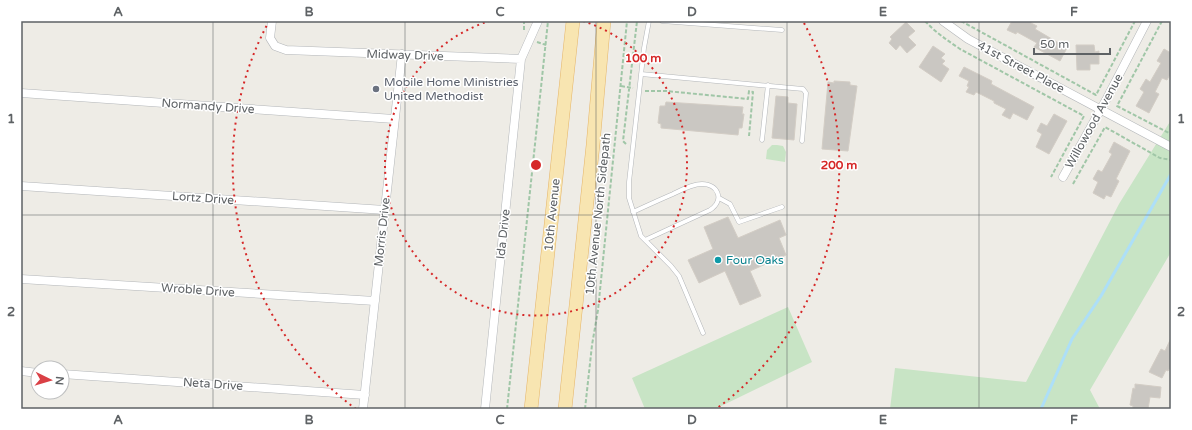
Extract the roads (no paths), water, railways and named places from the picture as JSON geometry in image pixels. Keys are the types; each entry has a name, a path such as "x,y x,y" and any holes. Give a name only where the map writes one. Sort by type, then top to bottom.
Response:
{"main road":[{"name":"10th Avenue","path":"531,409 573,21"},
{"path":"565,409 604,21"}],"street":[{"name":"Midway Drive","path":"272,21 270,38 275,46 286,50 521,59"},
{"path":"521,59 538,21"},
{"name":"41st Street Place","path":"943,21 968,39 1171,147"},
{"name":"Willowood Avenue","path":"1063,177 1147,21"},
{"name":"Morris Drive","path":"363,409 402,54"},
{"name":"Ida Drive","path":"485,409 521,59"},
{"name":"Normandy Drive","path":"21,93 394,119"},
{"name":"Lortz Drive","path":"21,186 385,210"},
{"name":"Wroble Drive","path":"21,279 375,301"},
{"name":"Neta Drive","path":"70,375 365,395"}],"lane":[{"path":"649,21 639,89 629,182 629,198 641,236 671,266 678,276 703,333"},
{"path":"662,21 680,21 782,30"},
{"path":"641,74 803,89 806,93 802,141"},
{"path":"762,140 768,85"},
{"path":"633,212 687,188 700,184 710,184 716,190 719,198 730,204 739,222 782,207"},
{"path":"645,240 710,210 716,206 719,198"}],"waterway":[{"path":"1041,409 1072,339 1101,296 1171,174"}],"place":[{"name":"Mobile Home Ministries United Methodist","path":"376,89"},
{"name":"Four Oaks","path":"718,260"}]}
